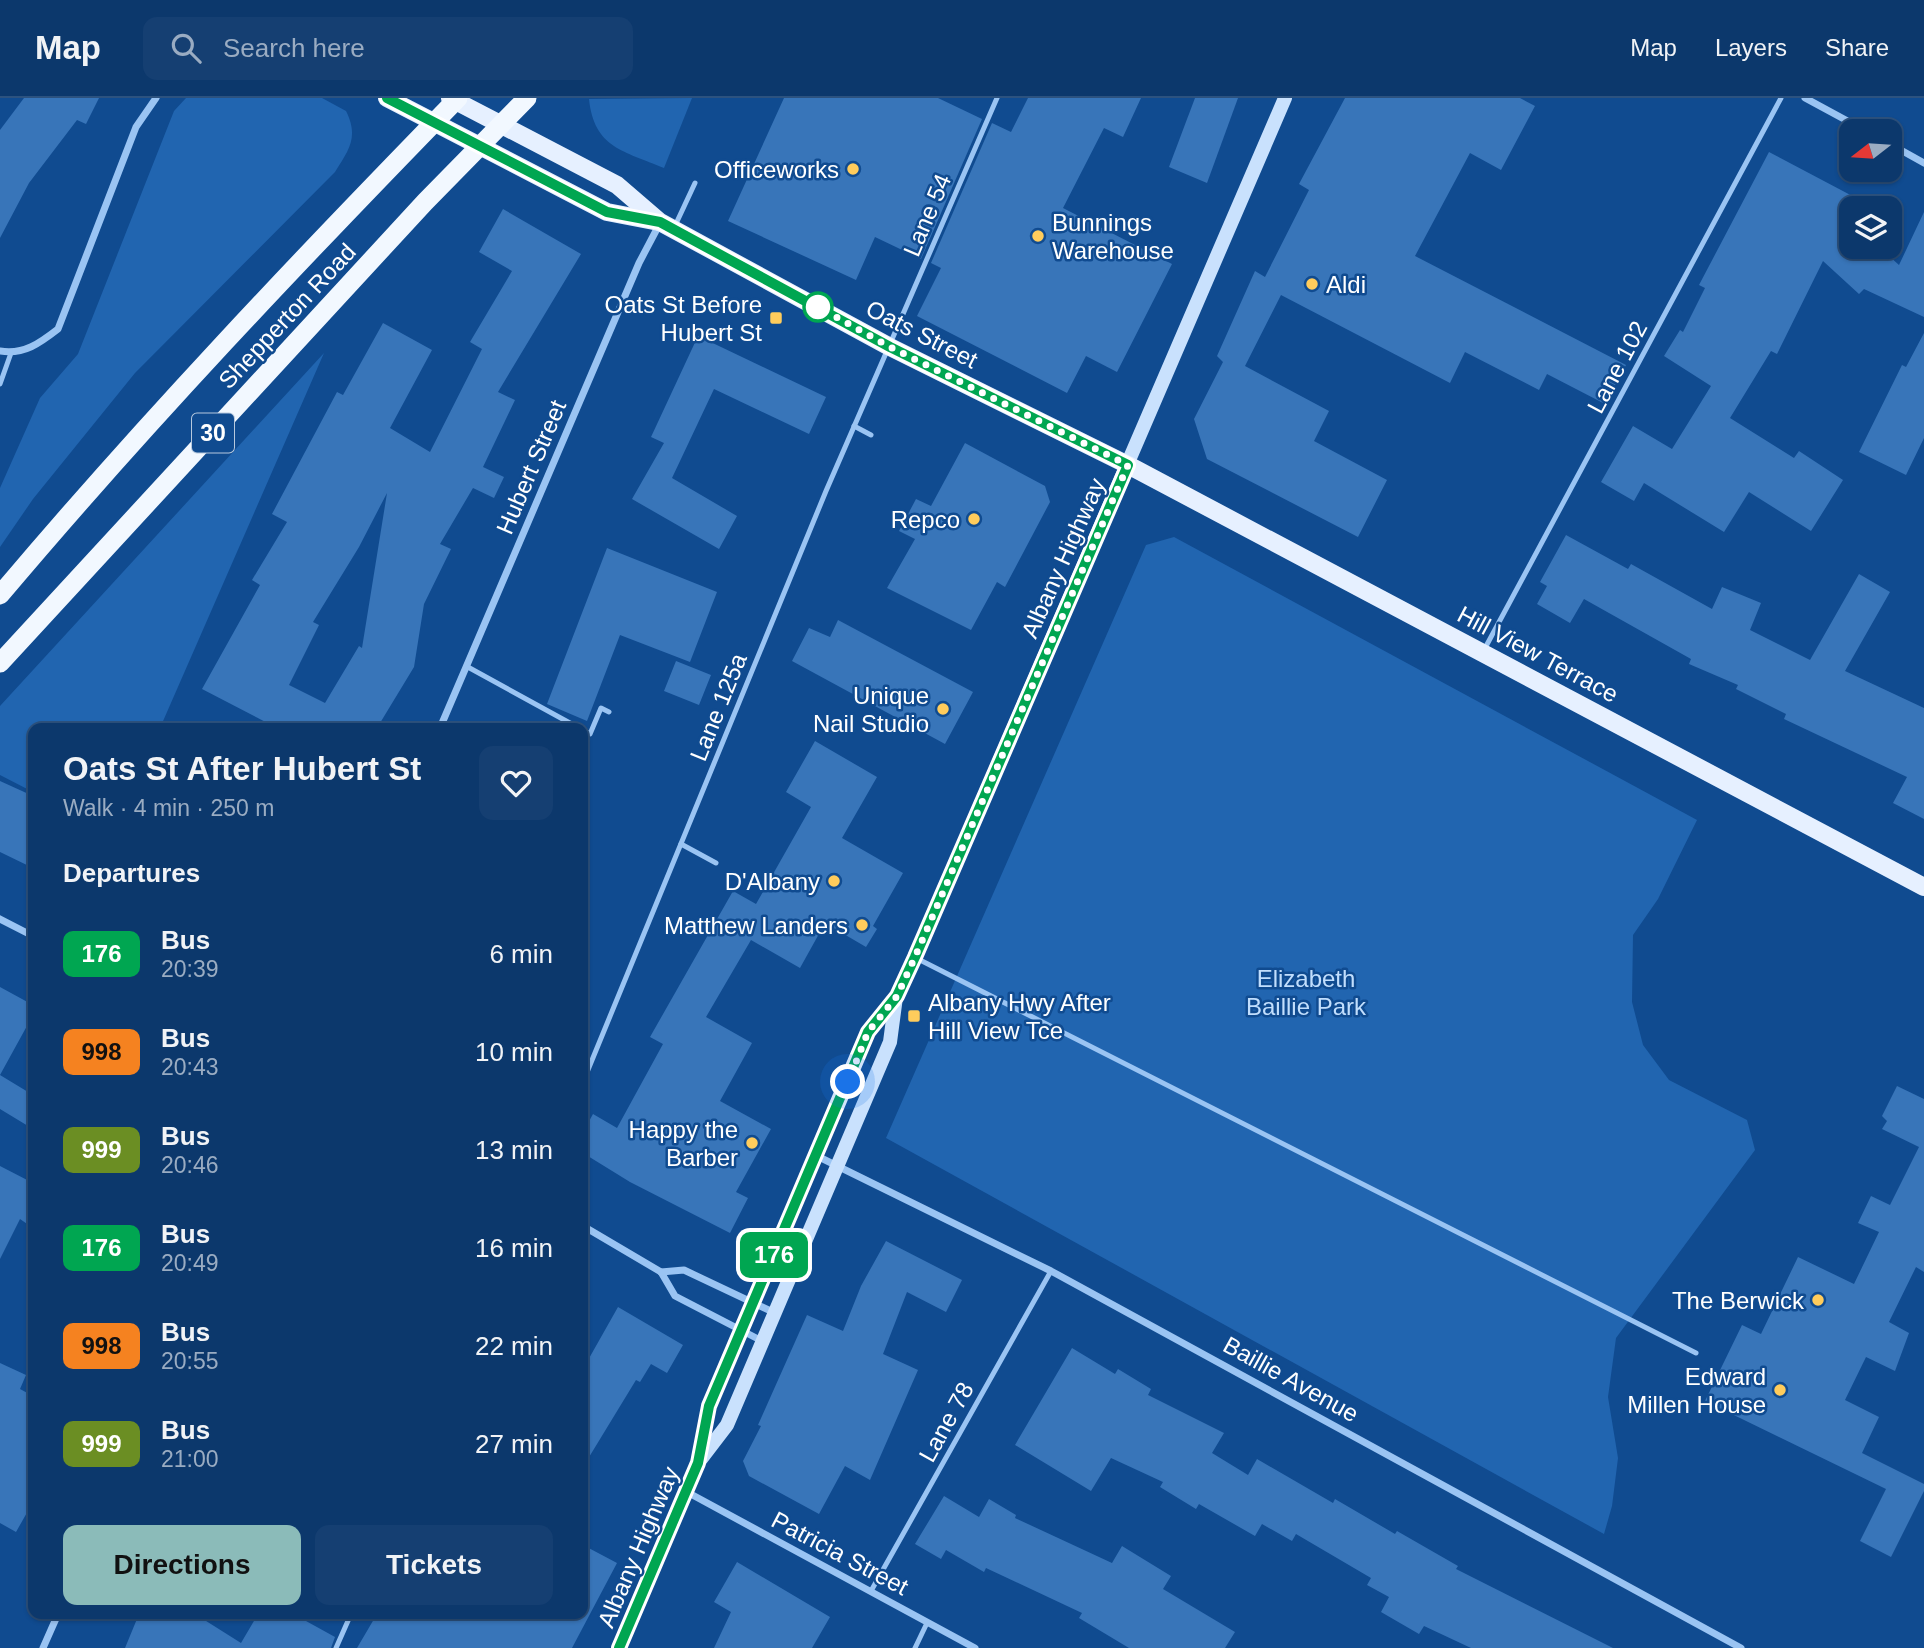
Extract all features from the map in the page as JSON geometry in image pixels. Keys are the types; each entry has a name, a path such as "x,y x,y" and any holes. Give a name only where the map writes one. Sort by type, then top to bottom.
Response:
{"highway":[{"name":"Shepperton Road","path":"0,663 479,146 527,98"},
{"name":"Shepperton Road","path":"0,595 89,491 455,99"}],"main road":[{"name":"Oats Street","path":"387,98 607,212 666,226"},
{"name":"Albany Highway","path":"619,1648 698,1463 709,1406 868,1032 897,996 915,957 1285,98"},
{"name":"Oats Street","path":"455,99 617,185 666,226 890,347 1128,465"},
{"name":"Hill View Terrace","path":"1128,465 1924,887"},
{"name":"Albany Highway","path":"698,1463 727,1425 775,1313 890,1042 897,996"}],"street":[{"path":"0,351 11,353 37,346 58,329 136,127 156,98"},
{"path":"1805,98 1844,119"},
{"path":"1902,151 1924,163"},
{"name":"Hubert Street","path":"442,723 639,262 666,226"},
{"path":"0,919 28,933"},
{"name":"Baillie Avenue","path":"817,1156 1051,1270 1741,1648"},
{"path":"588,1229 661,1272 675,1296 763,1341"},
{"path":"661,1272 684,1270 775,1313"},
{"name":"Patricia Street","path":"687,1492 975,1648"},
{"path":"43,1648 56,1619"}],"lane":[{"name":"Lane 54","path":"890,347 997,98"},
{"name":"Lane 102","path":"1483,652 1781,98"},
{"path":"666,226 695,183"},
{"name":"Lane 125a","path":"588,1070 854,426 890,347"},
{"path":"0,384 11,353"},
{"path":"854,426 870,435"},
{"path":"466,666 570,723"},
{"path":"588,733 590,734 601,708 609,712"},
{"path":"681,844 716,863"},
{"path":"915,957 1696,1353"},
{"name":"Lane 78","path":"871,1591 1051,1270"},
{"path":"336,1648 349,1619"},
{"path":"915,1648 928,1623"}],"green space":[{"path":"186,98 322,98 346,111 352,128 351,143 335,172 135,373 33,499 0,547 0,488 40,398 78,354 174,111"},
{"path":"692,98 664,168 624,152 604,138 592,115 589,99"},
{"path":"324,353 162,723 28,723 28,789 0,775 0,706"},
{"name":"Elizabeth Baillie Park","path":"1174,537 1697,820 1658,899 1633,935 1632,1002 1643,1045 1669,1080 1747,1120 1755,1150 1616,1338 1608,1397 1618,1458 1612,1506 1604,1534 886,1138 1146,545"}],"building":[{"path":"24,98 99,98 86,124 77,120 29,183 0,238 0,130"},
{"name":"Officeworks","path":"784,98 938,98 982,119 921,259 875,237 856,280 728,221"},
{"name":"Bunnings Warehouse","path":"1028,98 1141,98 1123,137 1104,128 1063,208 1172,264 1117,372 1086,356 1067,393 917,316 941,268 931,263 992,123 1011,132"},
{"path":"1195,98 1238,98 1207,183 1169,167"},
{"path":"1345,98 1520,98 1535,106 1501,170 1470,153 1415,256 1626,365 1605,404 1547,374 1539,390 1465,352 1450,383 1281,295 1245,366 1329,411 1314,441 1387,480 1358,537 1207,459 1194,419 1223,362 1217,356 1255,271 1265,277 1309,190 1299,184"},
{"path":"1769,152 1852,196 1839,196 1839,259 1892,259 1899,265 1924,212 1924,317 1864,289 1859,294 1823,261 1777,354 1771,351 1730,418 1794,458 1799,451 1843,480 1811,531 1749,492 1724,532 1644,483 1634,501 1601,482 1633,426 1672,449 1711,386 1664,356 1680,330 1683,332 1705,288 1699,285"},
{"path":"503,209 581,254 498,392 515,400 483,467 504,477 494,498 473,488 440,544 451,549 424,604 414,667 380,723 267,723 202,689 260,585 252,580 287,522 272,514 337,392 343,395 383,323 432,350 390,428 430,452 482,349 470,342 512,271 479,252","holes":["387,493 362,648 359,646 325,703 289,685 319,625 313,622 359,547"]},
{"path":"1924,333 1924,438 1906,475 1859,452 1902,365 1906,367"},
{"path":"698,336 826,397 809,434 714,389 672,478 737,516 719,549 632,499 664,443 651,437"},
{"name":"Repco","path":"965,443 1045,486 1050,502 1005,587 997,582 971,630 887,588 915,539 899,531 916,499 931,506"},
{"path":"1566,535 1628,569 1631,564 1712,609 1722,587 1761,603 1750,630 1810,660 1859,574 1890,592 1845,671 1924,708 1924,819 1893,803 1907,777 1784,719 1786,714 1736,689 1738,685 1689,664 1691,659 1584,599 1570,623 1537,604 1547,586 1540,582"},
{"path":"607,548 717,592 690,662 620,635 587,721 547,704"},
{"path":"838,620 973,692 945,744 792,661 809,628 830,637"},
{"path":"676,661 711,675 699,705 664,691"},
{"path":"815,741 877,777 842,838 903,873 873,926 877,929 866,947 825,923 800,968 751,940 706,1017 752,1043 720,1101 771,1129 736,1192 748,1198 730,1233 630,1182 588,1156 588,1123 593,1114 617,1128 663,1044 650,1037 733,891 756,904 811,807 786,792"},
{"path":"0,781 28,794 28,866 0,852"},
{"path":"0,987 28,1002 28,1024 0,1075"},
{"path":"0,1075 28,1092 28,1126 0,1109"},
{"path":"1897,1086 1924,1099 1924,1272 1916,1267 1889,1322 1909,1333 1895,1371 1866,1357 1845,1400 1879,1417 1862,1453 1924,1484 1924,1491 1891,1557 1860,1541 1886,1489 1705,1401 1742,1325 1761,1334 1798,1257 1854,1284 1879,1232 1858,1223 1871,1196 1890,1205 1919,1147 1882,1129 1887,1121 1882,1116"},
{"path":"0,1166 28,1180 28,1225 20,1219 0,1259"},
{"path":"886,1241 962,1280 946,1312 907,1292 883,1354 918,1370 870,1480 845,1466 819,1514 749,1476 743,1461 761,1426 758,1425 807,1315 843,1331 861,1286"},
{"path":"618,1307 683,1345 667,1373 651,1364 640,1382 636,1380 588,1459 588,1360"},
{"path":"1072,1348 1115,1374 1118,1369 1151,1389 1148,1395 1224,1433 1212,1453 1248,1475 1257,1459 1333,1503 1335,1499 1395,1534 1397,1531 1458,1566 1456,1569 1613,1648 1471,1648 1424,1626 1419,1634 1381,1612 1389,1597 1367,1585 1371,1578 1296,1534 1292,1541 1262,1524 1255,1536 1199,1504 1196,1509 1160,1487 1163,1482 1111,1458 1091,1491 1015,1445"},
{"path":"0,1363 26,1375 20,1389 28,1393 28,1511 16,1532 0,1523"},
{"path":"944,1496 979,1517 989,1499 1016,1515 1015,1518 1112,1563 1122,1546 1171,1576 1163,1589 1235,1632 1225,1648 1129,1648 1079,1618 1082,1613 986,1568 984,1572 946,1550 941,1559 915,1544"},
{"path":"588,1548 617,1563 588,1618"},
{"path":"737,1562 830,1617 812,1648 714,1648 731,1612 714,1602"},
{"path":"137,1619 203,1619 241,1643 255,1619 307,1619 306,1621 335,1637 331,1648 125,1648"},
{"path":"374,1619 587,1619 572,1648 357,1648"}],"bus line":[{"name":"176","path":"387,98 607,212 660,222 890,347 1128,465 915,957 897,996 868,1032 709,1406 698,1463 619,1648"}],"place":[{"name":"Officeworks","path":"853,169"},
{"name":"Bunnings Warehouse","path":"1038,236"},
{"name":"Aldi","path":"1312,284"},
{"name":"Oats St Before Hubert St","path":"776,318"},
{"name":"Repco","path":"974,519"},
{"name":"Unique Nail Studio","path":"943,709"},
{"name":"D'Albany","path":"834,881"},
{"name":"Matthew Landers","path":"862,925"},
{"name":"Albany Hwy After Hill View Tce","path":"914,1016"},
{"name":"Happy the Barber","path":"752,1143"},
{"name":"The Berwick","path":"1818,1300"},
{"name":"Edward Millen House","path":"1780,1390"}],"route":[{"path":"818,307 811,303 890,347 1128,465 915,957 897,996 868,1032 848,1082"}]}
